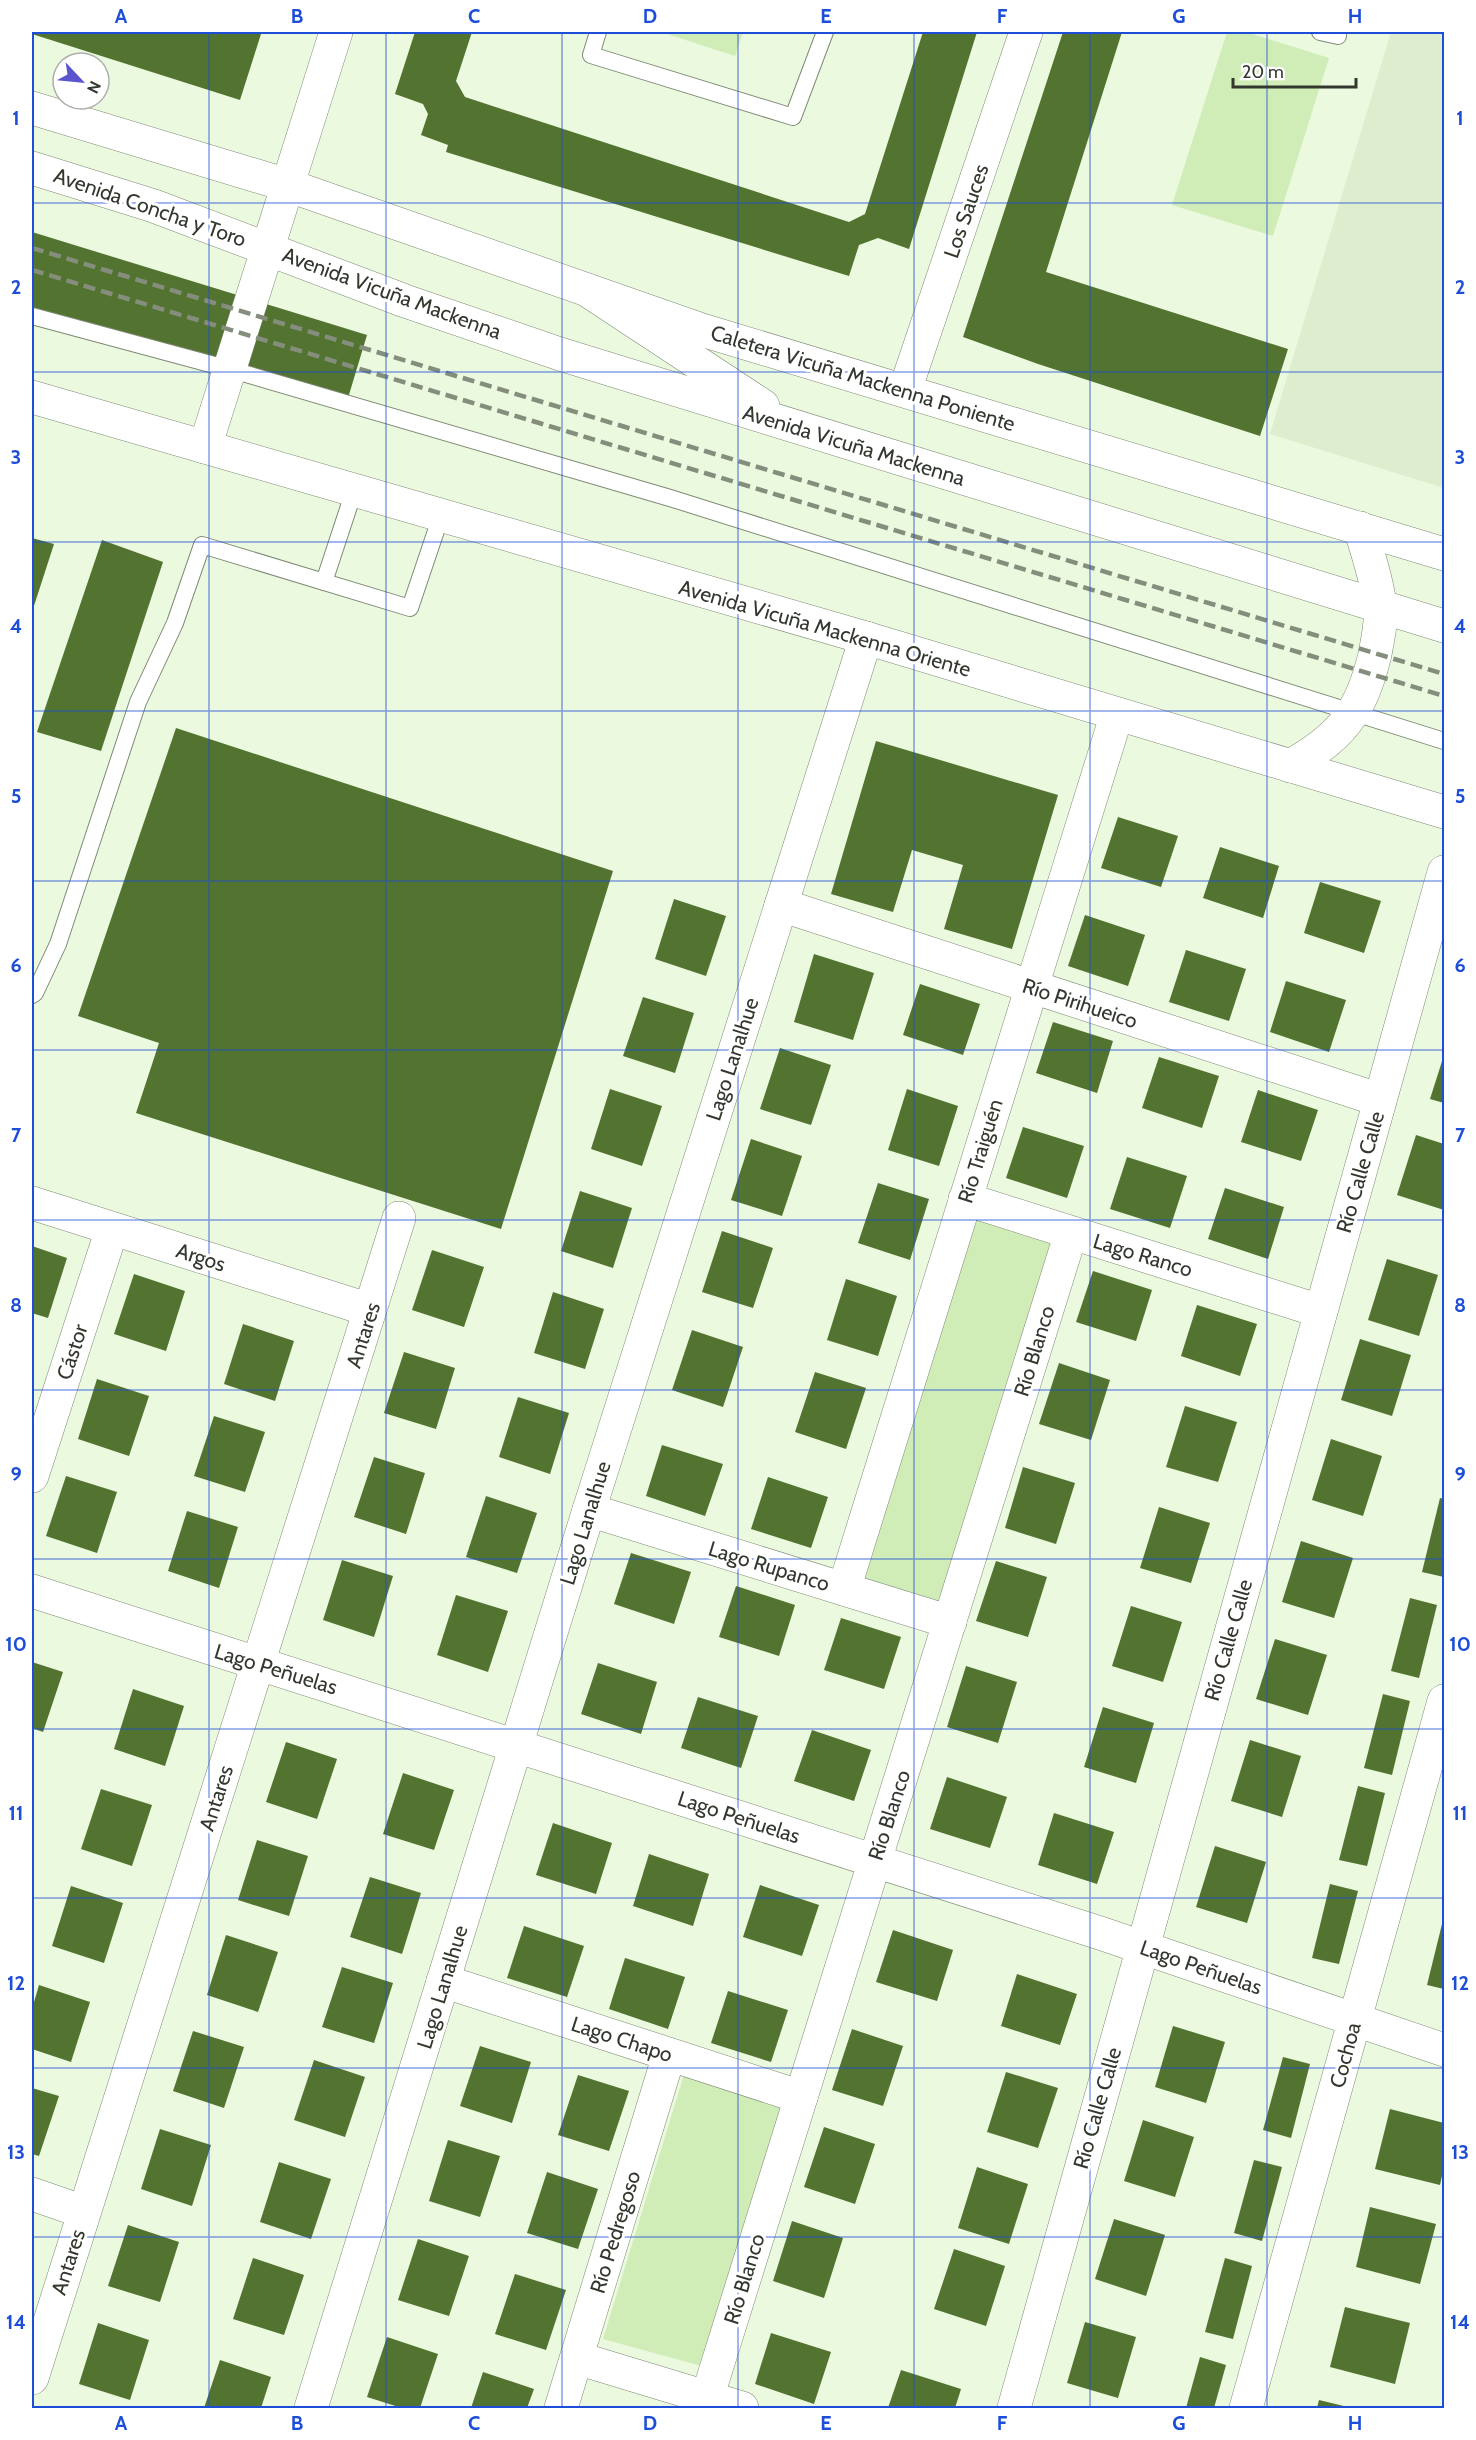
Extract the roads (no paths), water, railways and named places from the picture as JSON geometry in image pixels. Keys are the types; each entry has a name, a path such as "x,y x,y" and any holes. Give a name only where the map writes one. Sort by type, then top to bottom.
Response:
{"street":[{"path":"32,397 205,447 336,32"},
{"name":"Los Sauces","path":"905,390 1026,32"},
{"name":"Caletera Vicuña Mackenna Poniente","path":"32,108 287,185 702,330 1444,554"},
{"name":"Avenida Concha y Toro","path":"32,168 154,206 268,247"},
{"name":"Avenida Vicuña Mackenna","path":"268,247 476,326 795,427 1444,626"},
{"path":"587,290 795,427"},
{"name":"Avenida Vicuña Mackenna Oriente","path":"205,447 866,639 1444,812"},
{"path":"1290,766 1315,752 1336,736 1355,712 1369,679 1378,637 1380,606 1360,528"},
{"name":"Lago Lanalhue","path":"311,2409 589,1510 866,639"},
{"name":"Río Traiguén","path":"844,1589 1117,714"},
{"name":"Río Calle Calle","path":"1014,2409 1444,872"},
{"name":"Río Pirihueico","path":"781,905 1380,1100"},
{"name":"Lago Ranco","path":"965,1199 1320,1311"},
{"name":"Argos","path":"32,1203 370,1310"},
{"name":"Antares","path":"32,2378 399,1218"},
{"name":"Cástor","path":"32,1476 112,1229"},
{"name":"Río Blanco","path":"708,2398 1071,1233"},
{"name":"Lago Rupanco","path":"589,1510 950,1622"},
{"name":"Lago Peñuelas","path":"32,1591 1143,1947 1444,2050"},
{"name":"Cochoa","path":"1246,2409 1444,1701"},
{"name":"Lago Chapo","path":"443,1981 801,2097"},
{"name":"Río Pedregoso","path":"561,2409 669,2055"},
{"path":"32,2194 84,2212"},
{"path":"577,2358 742,2409"}],"lane":[{"path":"598,32 591,55 793,117 825,32"},
{"path":"1320,32 1338,36"},
{"path":"32,316 229,369 670,498 1444,741"},
{"path":"324,582 354,491"},
{"path":"32,995 58,944 138,702 175,623 202,545 410,608 441,516"}],"railway":[{"path":"32,248 1444,674"},
{"path":"32,270 1444,696"}]}
